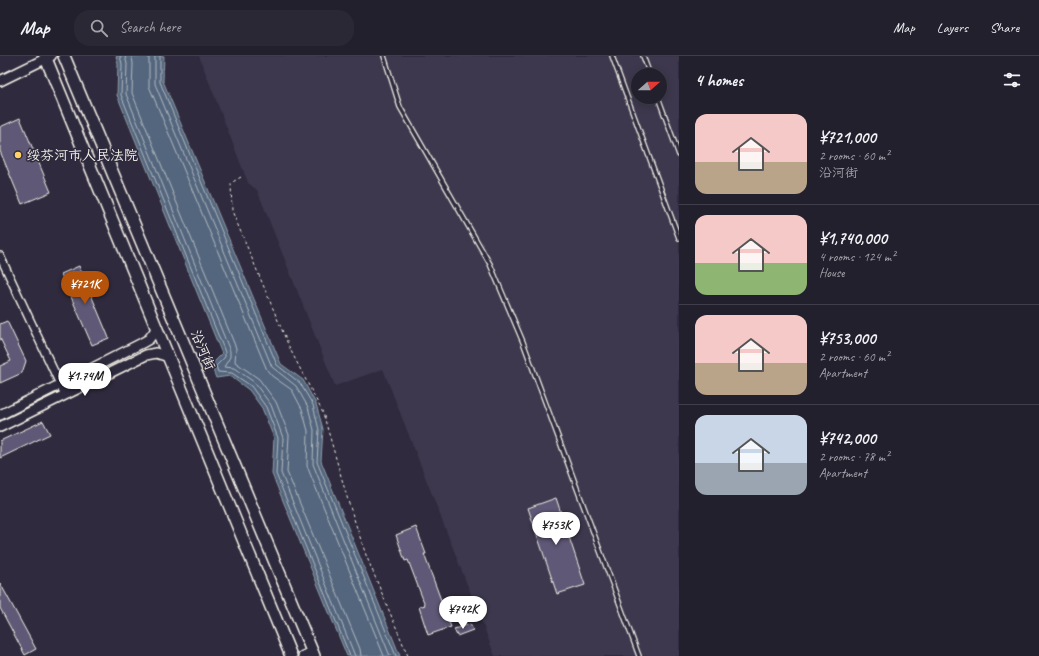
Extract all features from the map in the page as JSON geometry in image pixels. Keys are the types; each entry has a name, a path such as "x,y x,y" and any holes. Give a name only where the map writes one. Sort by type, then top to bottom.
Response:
{"main road":[{"name":"沿河街","path":"64,56 310,655"},
{"path":"47,57 291,656"}],"street":[{"path":"0,81 47,57"},
{"path":"0,256 65,395"},
{"path":"0,415 142,343 149,339 157,328"},
{"path":"0,427 146,355 156,353 169,357"}],"lane":[{"path":"384,56 400,107 490,264 523,342 639,656"},
{"path":"612,56 679,238"},
{"path":"643,56 647,68"},
{"path":"661,104 679,155"}],"path":[{"path":"241,177 230,183 232,210 290,349 323,412 349,504 366,555 408,656"}],"shaded area":[{"path":"199,56 679,56 679,656 495,656 383,369 335,386 257,190 248,183"}],"water":[{"path":"116,56 164,56 163,81 281,364 303,380 316,404 323,429 321,461 400,656 347,656 272,474 274,438 262,408 249,390 230,376 216,378 211,365 222,354 117,95 118,64"}],"building":[{"path":"20,118 51,192 22,204 0,151 0,127"},
{"path":"79,266 109,338 92,345 61,274"},
{"path":"7,321 26,361 22,373 0,383 0,366 11,361 0,338 0,324"},
{"path":"43,421 50,434 0,458 0,441"},
{"path":"556,498 585,585 557,594 528,508"},
{"path":"416,527 426,554 424,554 451,627 428,635 419,607 425,605 408,560 405,561 396,535"},
{"path":"0,583 36,649 25,655 0,608"},
{"path":"470,624 473,630 457,636 454,629"}],"place":[{"name":"绥芬河市人民法院","path":"18,155"}]}
